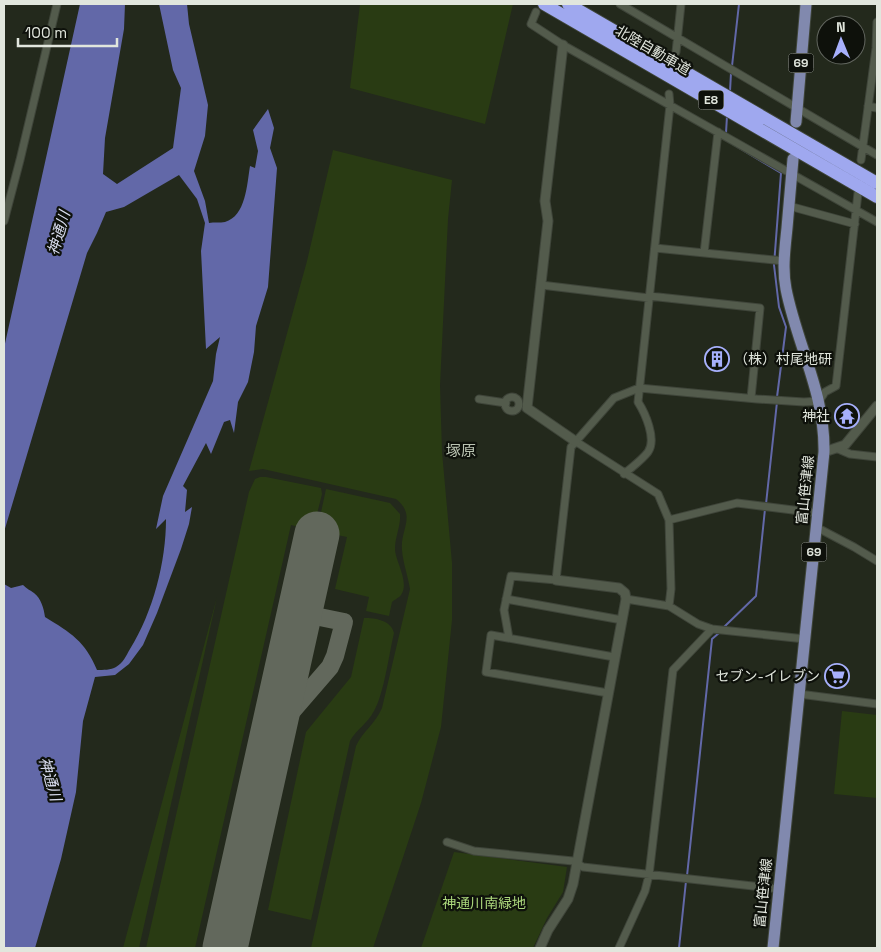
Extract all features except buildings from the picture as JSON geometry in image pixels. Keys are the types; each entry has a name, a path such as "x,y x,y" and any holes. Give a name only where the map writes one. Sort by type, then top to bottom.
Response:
{"highway":[{"name":"北陸自動車道","path":"568,4 877,183"},
{"name":"北陸自動車道","path":"540,8 877,197"}],"main road":[{"name":"69","path":"796,122 806,4"},
{"name":"富山笹津線","path":"772,948 824,452 823,420 819,401 790,310 785,286 784,261 793,159"}],"street":[{"path":"4,221 57,4"},
{"path":"620,4 877,155"},
{"path":"676,52 681,4"},
{"path":"540,8 532,24 563,45 877,222"},
{"path":"861,160 876,48 877,22"},
{"path":"523,405 541,284 548,221 545,201 563,45"},
{"path":"624,474 649,451 651,442 646,415 638,402 670,105 669,94"},
{"path":"868,106 877,108"},
{"path":"704,253 718,132"},
{"path":"556,580 571,447 614,398 639,388 804,402 819,401 824,392 836,386 858,193"},
{"path":"789,206 855,224"},
{"path":"655,248 784,261"},
{"path":"541,284 760,308 751,398"},
{"path":"479,399 506,403 510,398 514,397 526,408 624,474 658,494 669,520 672,589 669,606"},
{"path":"824,452 845,444 877,406"},
{"path":"836,448 850,454 877,457"},
{"path":"669,520 737,503 817,513"},
{"path":"816,527 854,546 877,561"},
{"path":"509,638 504,610 511,576 619,588 625,593 626,599 577,864 568,899 548,930 540,948"},
{"path":"506,599 622,620"},
{"path":"626,599 669,606 698,624 712,629 805,639"},
{"path":"619,948 645,891 649,875 672,670 712,629"},
{"path":"608,693 486,672 491,635 614,657"},
{"path":"799,694 877,704"},
{"path":"447,842 474,851 573,861 584,867 779,888"}],"green space":[{"path":"360,4 513,4 485,124 350,88"},
{"path":"333,150 452,180 448,219 440,385 442,452 452,563 452,620 441,727 421,803 373,948 311,948 356,746 382,708 410,589 402,550 407,517 406,511 396,499 263,469 249,471 307,261"},
{"path":"260,477 321,488 322,494 313,530 291,525 195,948 146,948 249,492 255,479"},
{"path":"326,489 390,503 400,514 395,549 404,584 400,596 392,602 389,616 366,611 369,597 335,589 347,537 317,531"},
{"path":"217,597 139,948 123,948"},
{"path":"364,618 378,619 390,625 394,633 378,704 350,741 311,920 268,910 306,732 351,677"},
{"path":"842,711 877,715 877,798 834,794"},
{"name":"神通川南緑地","path":"454,852 567,867 563,892 547,918 533,948 421,948"}],"water":[{"name":"神通川","path":"80,4 125,4 124,29 105,138 103,174 117,184 173,148 181,88 173,70 159,4 187,4 189,24 208,105 205,136 194,171 205,201 209,223 225,222 232,219 241,206 250,166 255,168 258,151 253,130 268,109 274,128 270,148 277,168 268,287 256,326 254,352 248,382 238,402 234,433 230,420 224,422 211,454 206,443 183,486 187,490 185,512 192,507 189,524 157,613 143,645 129,664 115,675 95,677 83,721 76,792 61,859 35,948 4,948 4,584 11,588 23,585 36,595 42,604 45,617 82,645 97,670 114,668 126,657 145,619 161,569 166,519 156,529 163,496 213,381 220,337 206,349 201,251 205,223 197,199 179,175 124,207 106,212 87,253 4,532 4,348"}],"waterway":[{"path":"732,66 739,4"},
{"path":"730,91 731,73"},
{"path":"726,133 727,116"},
{"path":"726,140 781,173 774,265 779,307 786,327 777,397"},
{"path":"766,504 777,402"},
{"path":"724,627 756,596 765,509"},
{"path":"687,876 712,639 719,633"},
{"path":"679,948 686,881"}],"taxiway":[{"path":"273,733 330,667 335,656 344,622 300,613"}],"runway":[{"path":"225,948 317,534"}],"place":[{"name":"（株）村尾地研","path":"717,359"},
{"name":"神社","path":"847,416"},
{"name":"セブン-イレブン","path":"837,676"}],"district":[{"name":"塚原","path":"461,451"}]}
